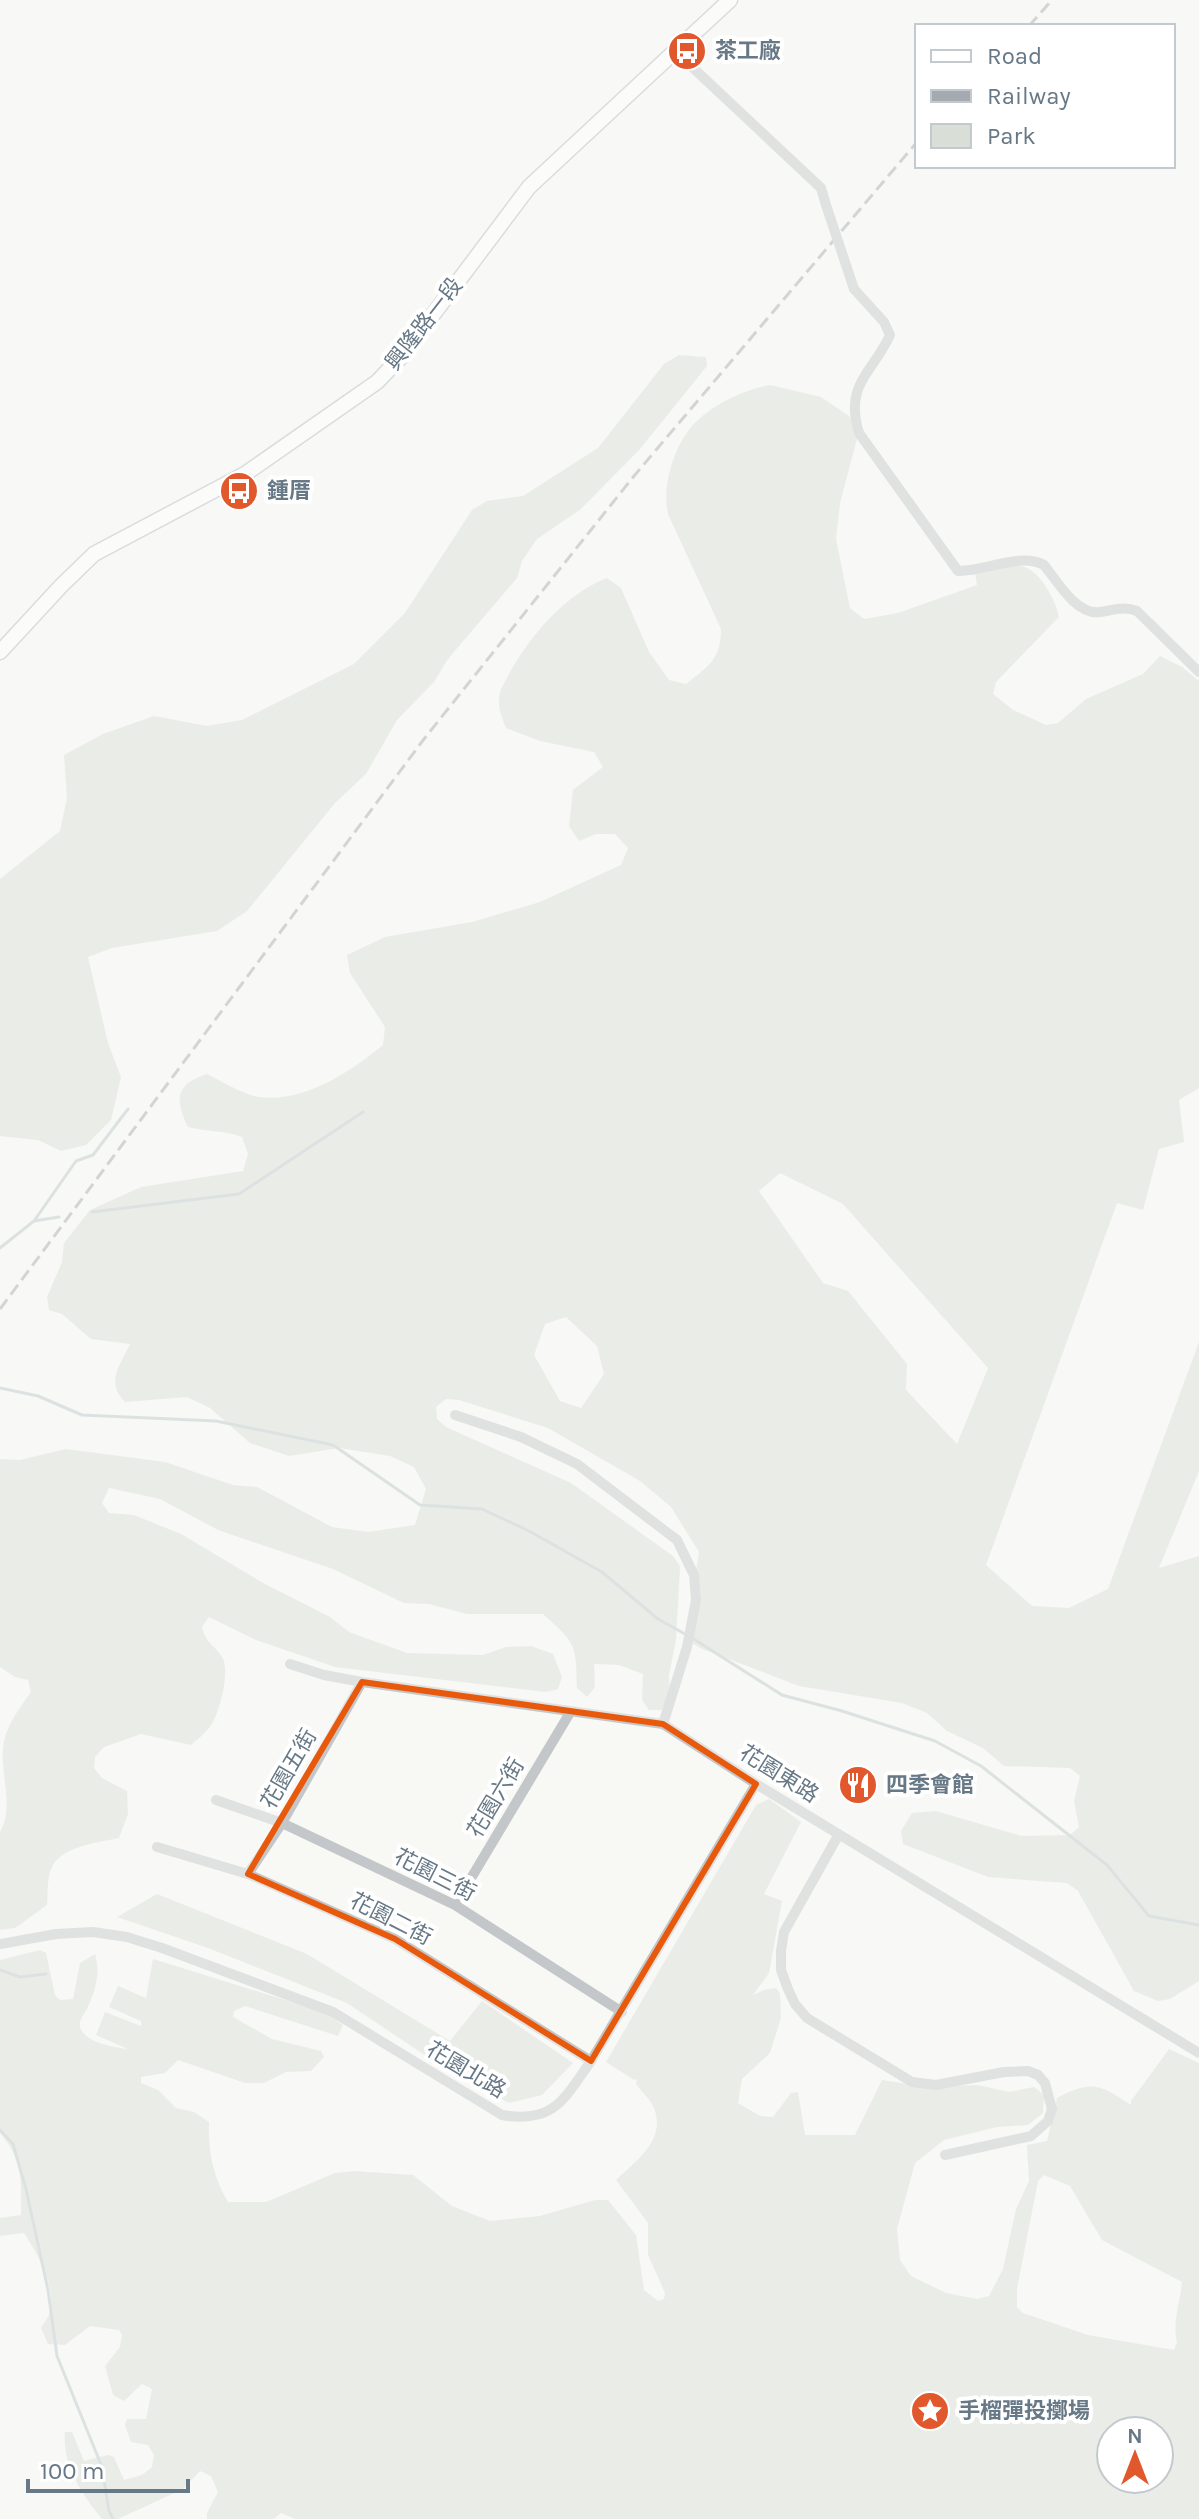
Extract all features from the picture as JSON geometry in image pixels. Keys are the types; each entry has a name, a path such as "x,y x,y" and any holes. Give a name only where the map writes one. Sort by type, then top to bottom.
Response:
{"street":[{"name":"興隆路一段","path":"0,652 94,554 245,474 377,382 402,356 529,187 730,0"},
{"path":"674,50 821,188 854,289 884,322 890,335 862,376 855,395 855,421 859,433 958,571 1037,561 1044,565 1079,607 1095,613 1127,607 1137,611 1199,672"},
{"path":"455,1415 521,1437 577,1464 677,1540 694,1575 696,1600 687,1647 663,1724"},
{"name":"花園東路","path":"290,1664 324,1675 362,1682 663,1724 756,1784 1199,2053"},
{"name":"花園五街","path":"248,1874 282,1823 362,1682"},
{"name":"花園六街","path":"455,1905 571,1711"},
{"name":"花園北路","path":"0,1944 56,1934 93,1932 127,1937 162,1948 333,2012 502,2115 523,2118 544,2115 561,2103 591,2061 756,1784"},
{"name":"花園三街","path":"216,1800 282,1823 455,1905 622,2012"},
{"path":"839,1834 784,1932 781,1970 795,2004 807,2018 912,2082 936,2085 1004,2072 1028,2071 1038,2075 1045,2083 1052,2109 1048,2121 1031,2136 945,2155"},
{"name":"花園二街","path":"157,1847 248,1874 395,1939 591,2061"}],"highlighted area":[{"path":"362,1682 663,1724 756,1784 591,2061 395,1939 248,1874"}],"green space":[{"path":"679,355 706,357 707,366 640,449 581,509 537,539 522,561 517,578 448,659 434,682 397,720 366,774 335,803 247,911 217,931 112,948 88,957 108,1043 121,1077 111,1120 86,1145 61,1151 38,1140 0,1136 0,879 60,831 67,798 64,755 103,734 154,716 207,726 242,720 354,664 405,613 472,510 487,501 523,496 598,448 664,364"},
{"path":"770,385 821,397 849,416 858,435 840,503 836,539 850,608 864,619 898,613 977,585 975,573 987,568 1021,566 1033,571 1043,582 1059,617 996,682 993,694 1013,710 1046,725 1058,723 1086,699 1143,674 1160,656 1182,667 1199,681 1199,1088 1179,1100 1184,1142 1159,1149 1143,1210 1117,1203 986,1565 1032,1606 1069,1608 1108,1589 1199,1342 1199,1471 1159,1568 1199,1556 1199,1981 1170,1999 1158,2001 1134,1991 1078,1891 1067,1883 988,1877 903,1844 901,1831 912,1813 936,1811 1021,1836 1070,1835 1079,1827 1074,1801 1080,1776 1070,1768 1004,1766 983,1748 947,1731 927,1713 902,1703 799,1686 700,1648 689,1641 687,1629 699,1552 671,1507 640,1481 548,1428 459,1400 446,1399 436,1407 437,1419 446,1427 571,1483 673,1556 680,1566 676,1640 669,1675 670,1699 662,1710 649,1710 642,1700 643,1674 619,1665 594,1664 595,1687 587,1697 577,1688 572,1645 543,1614 467,1614 429,1604 404,1603 333,1569 218,1530 160,1499 109,1488 102,1503 109,1513 134,1515 181,1534 265,1584 330,1617 349,1632 407,1653 483,1655 506,1647 531,1646 553,1654 562,1677 558,1689 546,1692 335,1667 256,1640 209,1617 202,1627 208,1641 222,1657 225,1672 223,1693 213,1722 191,1745 141,1734 104,1747 95,1757 94,1768 102,1778 127,1791 128,1814 119,1838 79,1847 61,1856 50,1872 47,1905 15,1928 0,1930 0,1832 7,1803 4,1742 13,1719 31,1692 28,1680 15,1677 0,1667 0,1459 20,1460 66,1449 165,1462 233,1485 257,1487 332,1527 368,1532 415,1525 426,1489 414,1467 390,1456 339,1448 289,1456 250,1443 210,1408 187,1397 125,1402 119,1395 115,1381 130,1344 91,1339 62,1314 49,1310 47,1297 62,1262 64,1243 90,1210 141,1187 243,1171 248,1154 242,1137 188,1127 181,1108 181,1094 197,1078 207,1074 259,1097 293,1095 341,1075 383,1045 385,1027 350,973 347,955 385,937 472,922 540,902 621,865 628,848 615,834 596,834 579,841 569,826 573,790 603,767 594,752 540,741 506,728 500,709 500,694 538,631 577,594 607,578 621,588 649,652 669,680 686,684 712,661 719,648 721,629 668,514 668,480 674,456 692,426 718,405","holes":["780,1173 843,1204 988,1368 957,1444 906,1390 907,1364 848,1291 823,1283 759,1191","566,1317 597,1346 604,1374 581,1408 560,1401 534,1355 545,1324"]},
{"path":"769,1799 801,1822 764,1894 782,1901 769,1973 753,1995 776,1988 780,1994 781,2018 770,2053 742,2079 738,2103 760,2116 773,2117 791,2093 798,2092 805,2135 855,2135 882,2080 926,2087 978,2085 1009,2092 1034,2087 1044,2095 1043,2113 1028,2125 997,2127 944,2140 915,2163 897,2229 900,2260 911,2276 946,2293 977,2299 989,2296 1003,2269 1016,2209 1029,2181 1027,2145 1047,2141 1057,2098 1079,2089 1095,2087 1131,2105 1169,2049 1199,2063 1199,2519 295,2519 281,2513 274,2519 207,2519 218,2492 211,2476 200,2471 183,2489 118,2519 102,2519 70,2467 65,2432 72,2432 84,2461 108,2455 114,2457 124,2480 142,2475 152,2467 154,2455 148,2445 131,2442 125,2425 127,2419 146,2419 152,2389 142,2384 124,2401 113,2395 105,2366 120,2347 122,2335 119,2330 90,2326 65,2345 48,2344 41,2328 51,2302 48,2281 40,2260 24,2233 0,2236 0,2218 21,2215 21,2191 17,2162 0,2133 0,1960 40,1950 46,1953 55,1995 60,2000 73,1999 80,1963 95,1954 96,1982 80,2026 82,2032 93,2040 116,2047 128,2049 96,2035 105,2012 141,2026 141,2021 109,2007 118,1986 146,1998 153,1959 327,2013 343,2025 338,2036 245,2006 234,2011 233,2017 272,2039 321,2051 324,2057 311,2071 286,2072 264,2083 245,2083 178,2060 165,2073 141,2077 141,2083 158,2090 176,2108 194,2112 209,2122 212,2164 228,2202 266,2202 335,2173 354,2171 413,2175 452,2206 490,2221 540,2216 595,2200 608,2200 636,2235 644,2290 658,2301 664,2299 665,2293 648,2255 648,2223 616,2180 652,2141 657,2122 655,2111 636,2084 637,2079 606,2062 756,1805","holes":["1044,2175 1070,2186 1102,2240 1182,2282 1174,2350 1088,2335 1023,2313 1017,2307 1017,2289 1038,2181"]},
{"path":"157,1894 307,1954 450,2041 482,2001 573,2063 542,2095 509,2103 453,2074 347,2003 208,1948 117,1917"}],"waterway":[{"path":"34,1221 76,1161 93,1155 128,1109"},
{"path":"92,1212 239,1194 363,1112"},
{"path":"0,1248 34,1221 59,1217"},
{"path":"0,1388 38,1396 82,1415 216,1421 333,1445 420,1505 482,1509 529,1531 602,1572 658,1619 685,1634"},
{"path":"692,1638 782,1695 935,1741 981,1766 1107,1865 1149,1916 1199,1925"},
{"path":"0,1970 20,1977 46,1974"},
{"path":"0,2130 13,2144 48,2290 57,2356 102,2467 113,2519"}],"railway":[{"path":"1031,24 1052,0"},
{"path":"0,1309 424,739 634,476 915,144"}],"place":[{"name":"茶工廠","path":"687,51"},
{"name":"鍾厝","path":"239,491"},
{"name":"四季會館","path":"858,1785"},
{"name":"手榴彈投擲場","path":"930,2411"}]}
